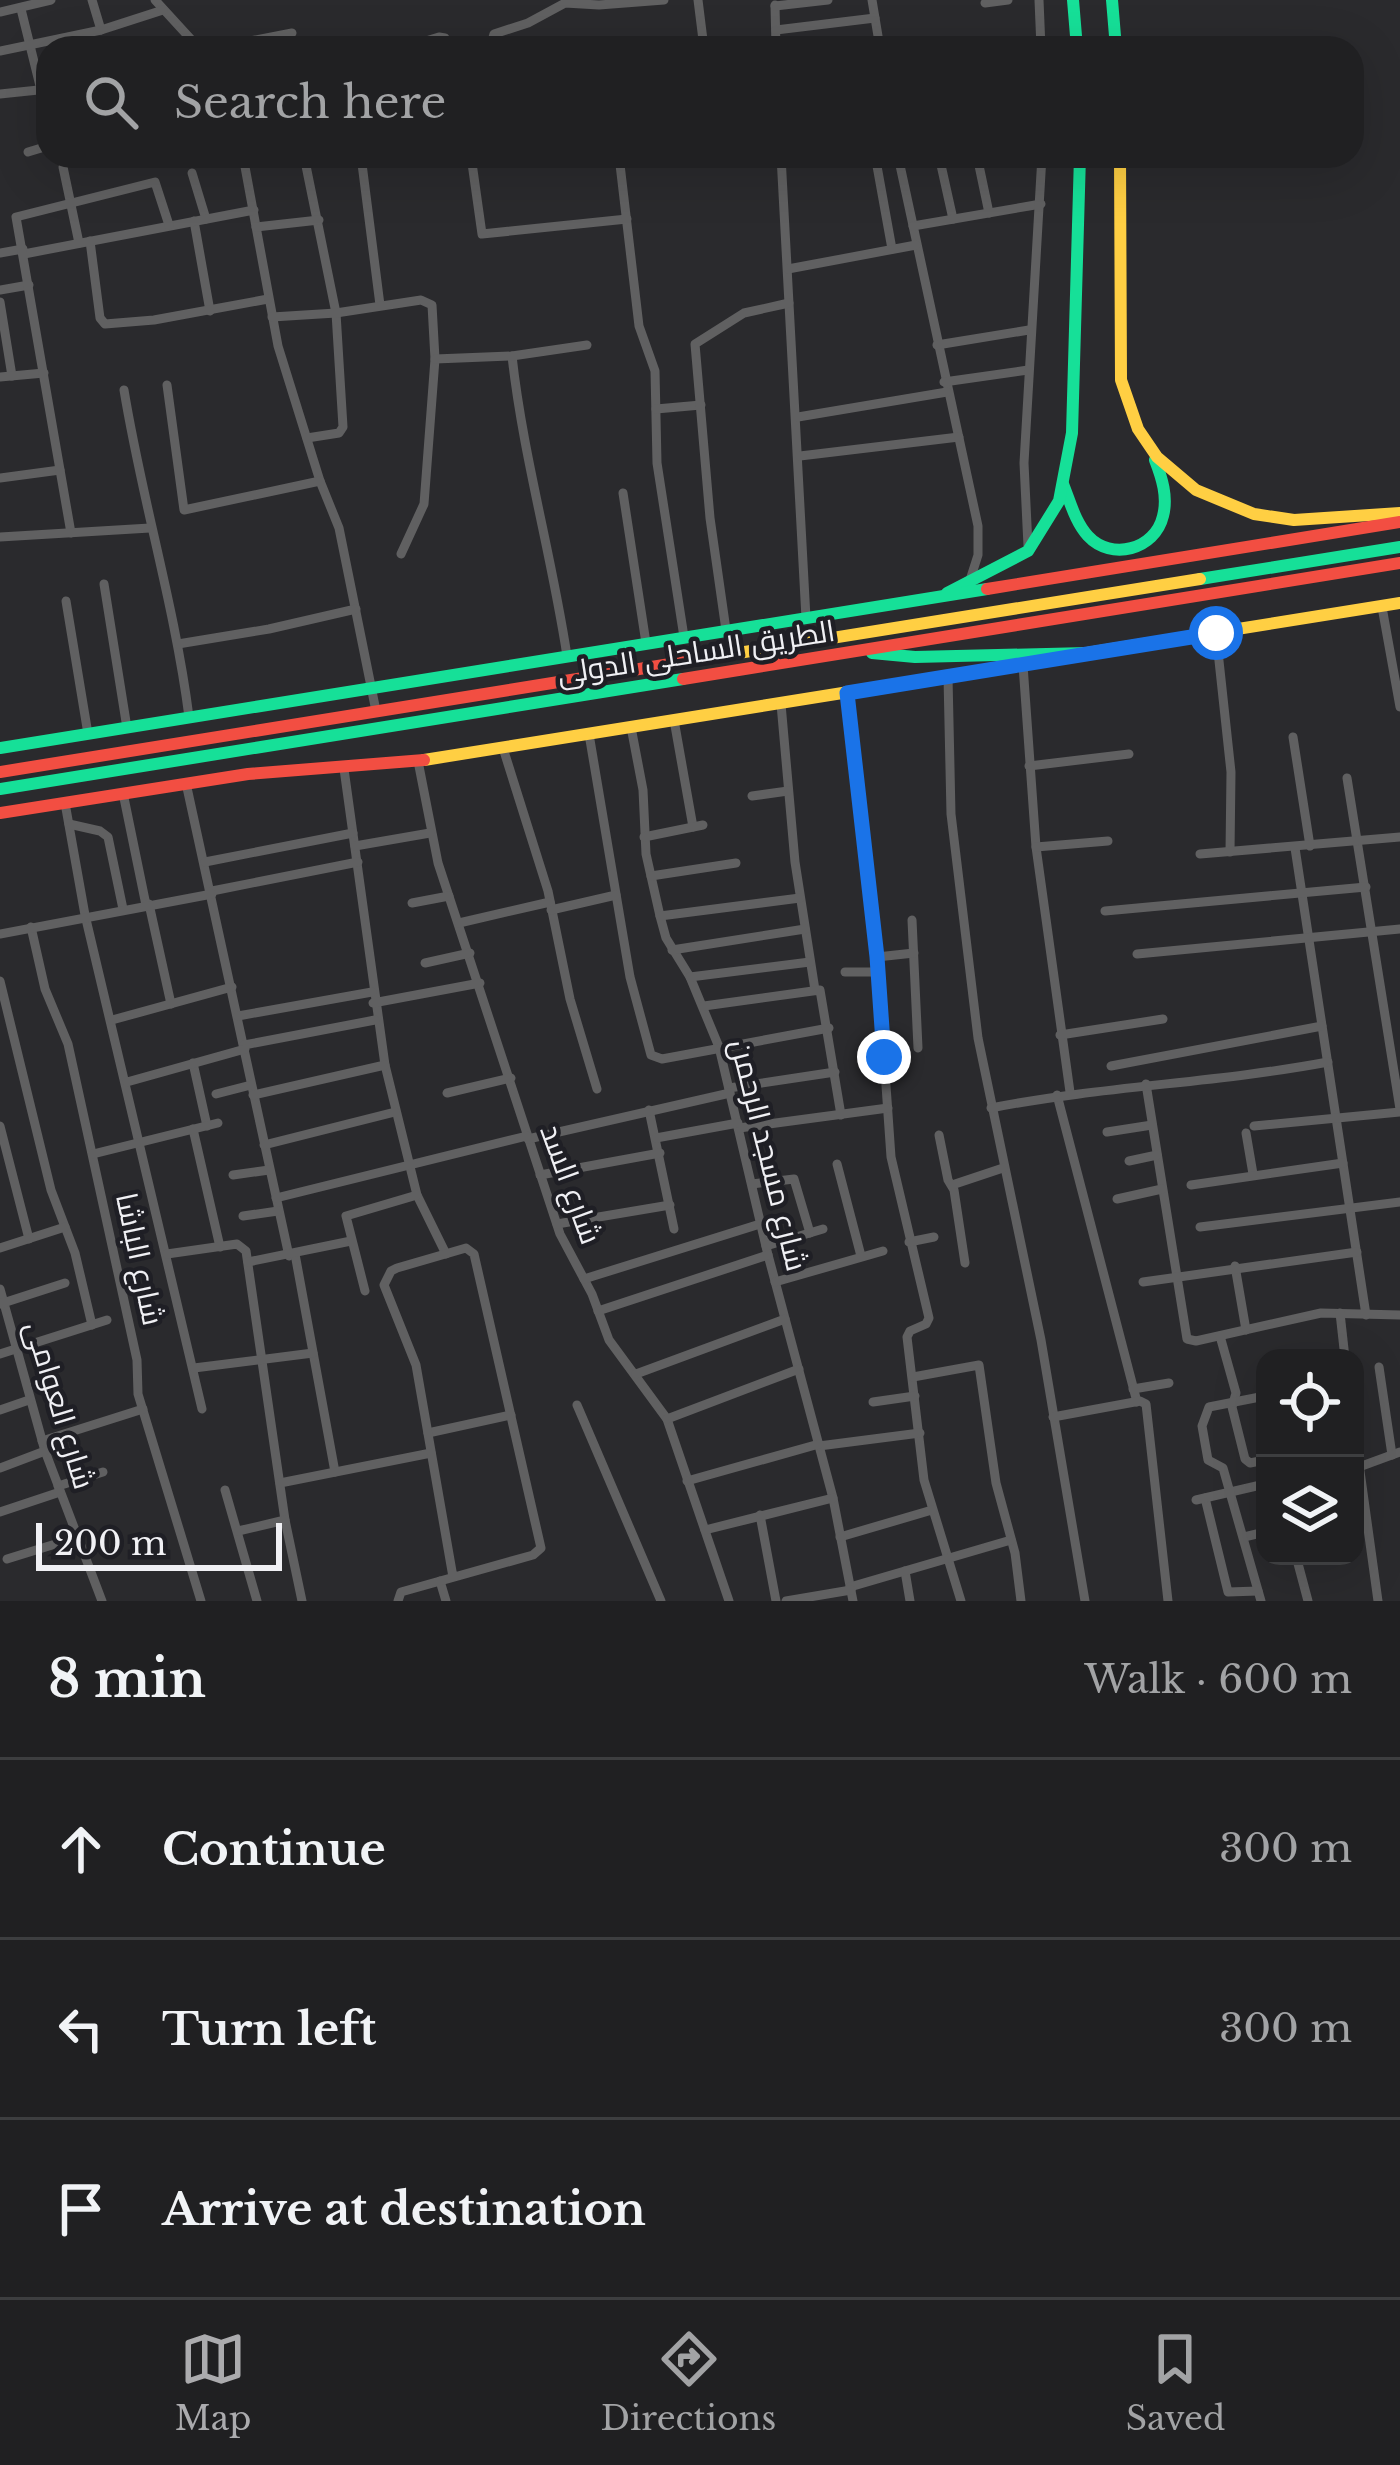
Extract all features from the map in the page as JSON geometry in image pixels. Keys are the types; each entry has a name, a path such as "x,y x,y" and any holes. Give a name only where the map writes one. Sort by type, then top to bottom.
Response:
{"main road":[{"path":"1073,0 1076,36"},
{"path":"1112,0 1115,36"},
{"path":"947,593 1028,551 1051,518 1064,484 1072,433 1080,168"},
{"path":"1064,484 1092,540 1117,550 1143,544 1157,531 1164,509 1162,480 1130,413 1121,380 1120,168"},
{"path":"1148,445 1183,482 1253,514 1294,520 1400,517"},
{"path":"0,748 1400,517"},
{"name":"الطريق الساحلى الدولى","path":"0,772 1400,548"},
{"name":"الطريق الساحلى الدولى","path":"0,789 1400,563"},
{"path":"0,813 186,783 418,761 1400,603"},
{"path":"857,650 915,657 1087,653"}],"street":[{"path":"0,12 51,0"},
{"path":"92,0 101,30"},
{"path":"155,0 188,36"},
{"path":"493,36 565,3 664,0"},
{"path":"698,0 702,36"},
{"path":"776,36 775,3 828,0"},
{"path":"872,0 878,36"},
{"path":"985,3 1008,0"},
{"path":"1039,0 1040,36"},
{"path":"21,9 36,64"},
{"path":"74,36 163,10"},
{"path":"776,30 875,18"},
{"path":"276,36 292,33"},
{"path":"0,51 36,45"},
{"path":"0,94 36,90"},
{"path":"28,152 36,150"},
{"path":"63,168 105,324 268,299"},
{"path":"246,168 272,317 320,482 339,528 376,711"},
{"path":"307,168 336,313 342,430 307,438"},
{"path":"363,168 380,305"},
{"path":"473,168 482,234 627,219"},
{"path":"621,168 639,326 655,371 657,463 684,637"},
{"path":"782,168 806,617"},
{"path":"877,168 892,249"},
{"path":"901,168 978,533 978,555 968,585"},
{"path":"941,168 952,219"},
{"path":"980,168 989,213"},
{"path":"1028,551 1024,463 1042,168"},
{"path":"192,173 210,311"},
{"path":"71,533 16,215 155,182 169,225"},
{"path":"913,226 1041,204"},
{"path":"0,253 254,210"},
{"path":"256,227 319,220"},
{"path":"788,268 916,244"},
{"path":"0,290 29,285"},
{"path":"0,302 6,376 44,373"},
{"path":"272,317 430,302 435,359 424,504 401,554"},
{"path":"726,631 697,341 744,313 789,303"},
{"path":"938,345 1029,330"},
{"path":"435,359 512,356 587,345"},
{"path":"512,356 567,656"},
{"path":"798,417 1028,370"},
{"path":"167,385 184,510 320,482"},
{"path":"124,390 189,717"},
{"path":"656,409 700,405"},
{"path":"800,456 958,436"},
{"path":"0,478 60,470"},
{"path":"623,493 646,643"},
{"path":"0,538 150,528"},
{"path":"104,584 127,728"},
{"path":"67,602 88,734"},
{"path":"1382,607 1400,707"},
{"path":"178,644 356,609"},
{"path":"1216,633 1231,772 1230,852"},
{"path":"1024,664 1036,847 1070,1092"},
{"path":"948,677 952,827 977,1037 1033,1298 1084,1601"},
{"path":"847,693 877,957 894,1178 928,1318 907,1336 923,1480 961,1601"},
{"path":"781,704 814,990"},
{"path":"644,837 698,826 674,721"},
{"name":"شارع مسجد الرحمن","path":"631,727 641,775 644,837 660,916 719,1047 832,1498 851,1592"},
{"path":"589,734 630,977 651,1055 662,1059 829,1028"},
{"path":"1293,737 1310,846"},
{"path":"503,748 550,906 596,1089"},
{"path":"1029,766 1129,754"},
{"name":"شارع السد","path":"418,761 430,833 556,1224 609,1340 667,1419 728,1601"},
{"path":"344,769 375,1020 417,1195 446,1254"},
{"path":"1253,1174 1250,1129 1400,1111 1347,778"},
{"path":"186,783 278,1210 292,1255 335,1472"},
{"path":"752,796 788,791"},
{"path":"123,793 172,1004"},
{"path":"65,803 86,915 202,1409"},
{"path":"69,824 108,837 123,909"},
{"path":"205,862 353,832"},
{"path":"355,846 430,833"},
{"path":"1199,854 1400,837"},
{"path":"1036,847 1108,841"},
{"path":"1295,848 1366,1315"},
{"path":"0,934 358,862"},
{"path":"651,876 736,863"},
{"path":"1105,911 1366,887"},
{"path":"459,923 616,895"},
{"path":"412,903 449,896"},
{"path":"660,916 800,898"},
{"path":"912,920 918,1048"},
{"name":"شارع الباشا","path":"31,927 50,1004 68,1044 137,1360 143,1409 201,1601"},
{"path":"672,950 805,929"},
{"path":"1137,954 1400,929"},
{"path":"425,964 470,953"},
{"path":"877,957 914,953"},
{"path":"690,977 810,962"},
{"path":"845,972 878,972"},
{"path":"0,981 51,1190 92,1325"},
{"path":"238,1016 480,983"},
{"path":"112,1020 232,987"},
{"path":"704,1006 814,990 822,993 841,1114"},
{"path":"1060,1035 1163,1019"},
{"path":"127,1082 244,1047 375,1020"},
{"path":"1387,1022 1400,1021"},
{"path":"1111,1066 1322,1026"},
{"path":"991,1108 1070,1092 1223,1079 1328,1062"},
{"path":"93,1154 212,1124 193,1064"},
{"path":"216,1094 385,1066"},
{"path":"276,1198 730,1090 835,1072"},
{"path":"447,1093 511,1078"},
{"path":"1146,1084 1187,1339 1340,1313 1400,1316"},
{"path":"1057,1095 1137,1402"},
{"path":"656,1138 888,1108"},
{"path":"650,1110 674,1229"},
{"path":"264,1145 395,1112"},
{"path":"1107,1132 1152,1125"},
{"path":"0,1126 29,1239"},
{"path":"193,1129 220,1246"},
{"path":"939,1135 965,1263"},
{"path":"540,1175 660,1153"},
{"path":"1129,1161 1156,1155"},
{"path":"1191,1185 1343,1163"},
{"path":"837,1164 861,1256"},
{"path":"952,1185 1004,1168"},
{"path":"233,1174 269,1169"},
{"path":"752,1184 794,1179 810,1233"},
{"path":"1117,1198 1162,1190"},
{"path":"365,1291 347,1215 417,1195"},
{"path":"1200,1226 1400,1202"},
{"path":"556,1224 670,1204"},
{"path":"243,1216 278,1210"},
{"path":"584,1279 760,1224"},
{"path":"0,1248 65,1227"},
{"path":"598,1311 823,1229"},
{"path":"908,1242 934,1238"},
{"path":"248,1262 351,1240"},
{"path":"167,1254 244,1246 285,1520 302,1601"},
{"path":"398,1601 401,1592 533,1555 541,1548 474,1254 466,1248 397,1268 384,1285 416,1365 453,1577"},
{"path":"775,1282 883,1251"},
{"path":"1143,1282 1357,1252"},
{"path":"1235,1266 1246,1330"},
{"path":"2,1304 65,1283"},
{"name":"شارع العوامى","path":"0,1289 28,1400 102,1601"},
{"path":"1340,1313 1345,1349"},
{"path":"636,1374 784,1319"},
{"path":"0,1354 107,1320"},
{"path":"1220,1336 1236,1393 1232,1403 1246,1461 1256,1460"},
{"path":"194,1368 313,1353"},
{"path":"913,1377 979,1365 996,1483 1021,1601"},
{"path":"1364,1465 1396,1453 1379,1367"},
{"path":"667,1419 799,1369"},
{"path":"1133,1389 1169,1382"},
{"path":"873,1402 915,1396"},
{"path":"1256,1398 1206,1412 1202,1435 1208,1460 1222,1466 1231,1492 1260,1596 1228,1592 1201,1499 1231,1492 1256,1486"},
{"path":"0,1409 28,1400"},
{"path":"1053,1417 1137,1402 1148,1408 1168,1601"},
{"path":"577,1406 661,1601"},
{"path":"0,1468 143,1409"},
{"path":"428,1433 511,1415"},
{"path":"687,1481 819,1445 920,1433"},
{"path":"280,1483 430,1453"},
{"path":"0,1513 103,1472"},
{"path":"225,1490 256,1601"},
{"path":"705,1530 832,1498"},
{"path":"1364,1502 1378,1601"},
{"path":"840,1537 932,1510"},
{"path":"760,1515 776,1601"},
{"path":"238,1532 285,1520"},
{"path":"1244,1537 1256,1534"},
{"path":"7,1558 78,1537"},
{"path":"787,1601 851,1592 1011,1540"},
{"path":"1298,1565 1308,1601"},
{"path":"905,1571 910,1601"},
{"path":"440,1581 446,1601"}],"traffic: fast":[{"path":"1073,0 1076,36"},
{"path":"1112,0 1115,36"},
{"path":"947,593 1028,551 1059,501 1072,433 1080,168"},
{"path":"1063,484 1088,536 1108,548 1131,548 1151,537 1163,516 1165,495 1155,460"},
{"path":"1200,579 1400,547"},
{"path":"0,748 987,589"},
{"path":"872,653 915,657 1087,653"},
{"path":"0,789 683,679"}],"traffic: slow":[{"path":"1120,168 1121,380 1138,429 1157,457 1196,490 1254,514 1294,520 1400,513"},
{"path":"695,660 1200,579"},
{"path":"1081,654 1400,603"},
{"path":"424,760 1055,659"}],"traffic: jam":[{"path":"987,589 1400,522"},
{"path":"683,679 1400,563"},
{"path":"0,772 695,660"},
{"path":"0,813 248,774 424,760"}],"route":[{"path":"884,1057 847,693 1216,633"}]}
